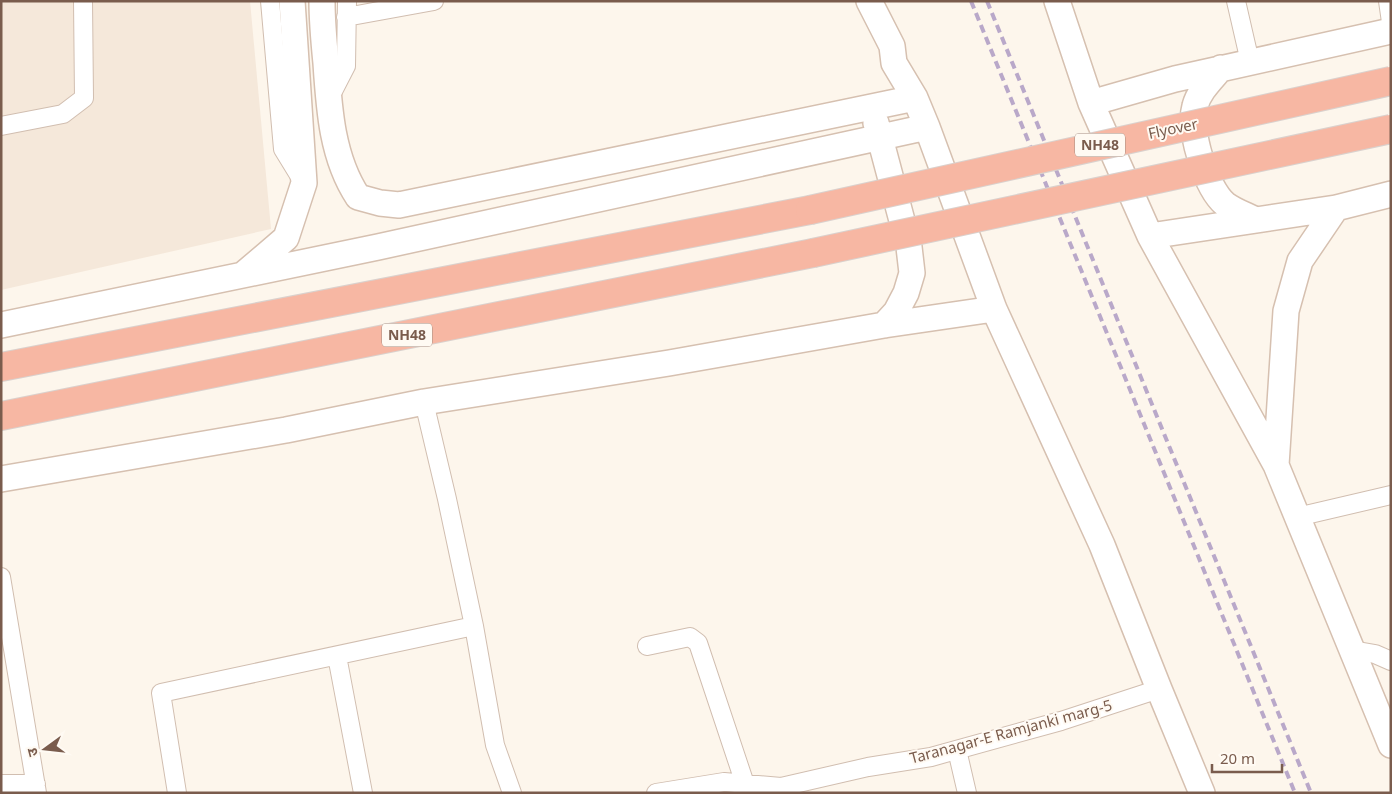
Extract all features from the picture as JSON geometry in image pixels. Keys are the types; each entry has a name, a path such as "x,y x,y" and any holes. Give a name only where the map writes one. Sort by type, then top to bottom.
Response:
{"highway":[{"name":"Flyover","path":"1,367 810,210 1391,81"},
{"name":"NH48","path":"1,416 813,253 1391,129"}],"street":[{"path":"1,126 63,114 84,98 83,1"},
{"path":"270,1 283,149 304,183"},
{"path":"243,275 286,238 304,183 292,1"},
{"path":"322,1 328,100 341,162 349,184 358,197 380,203 400,205 915,98"},
{"path":"328,100 346,66 346,9 434,1"},
{"path":"851,1 878,53 894,63"},
{"path":"869,1 892,46 894,63 915,98 994,309 1102,545 1202,793"},
{"path":"1057,1 1091,103 1150,236 1276,465 1391,745"},
{"path":"1236,1 1250,62"},
{"path":"1388,1 1391,22"},
{"path":"1091,103 1175,79 1391,31"},
{"path":"1221,68 1200,92 1194,108 1195,137 1211,186 1225,204 1256,220"},
{"path":"871,107 910,247 912,273 906,294 896,312 884,325"},
{"path":"1,325 243,275 927,127"},
{"path":"1150,236 1336,208 1391,194"},
{"path":"1276,465 1286,311 1300,261 1336,208"},
{"path":"1,479 286,430 424,402 679,362 884,325 994,309"},
{"path":"424,402 474,626 495,745 512,793"},
{"path":"1297,517 1391,496"},
{"path":"1,577 37,788 1,784"},
{"path":"177,793 161,693 474,626"},
{"path":"647,646 690,638 698,643 745,784"},
{"path":"1352,650 1376,654 1391,661"},
{"path":"338,656 363,793"},
{"name":"Taranagar-E Ramjanki marg-5","path":"656,793 724,782 781,790 868,767 932,757 1061,721 1159,689"},
{"path":"957,750 967,793"}],"shaded area":[{"path":"1,1 250,1 271,229 1,290"}],"railway":[{"path":"971,1 1295,793"},
{"path":"987,1 1311,793"}]}
